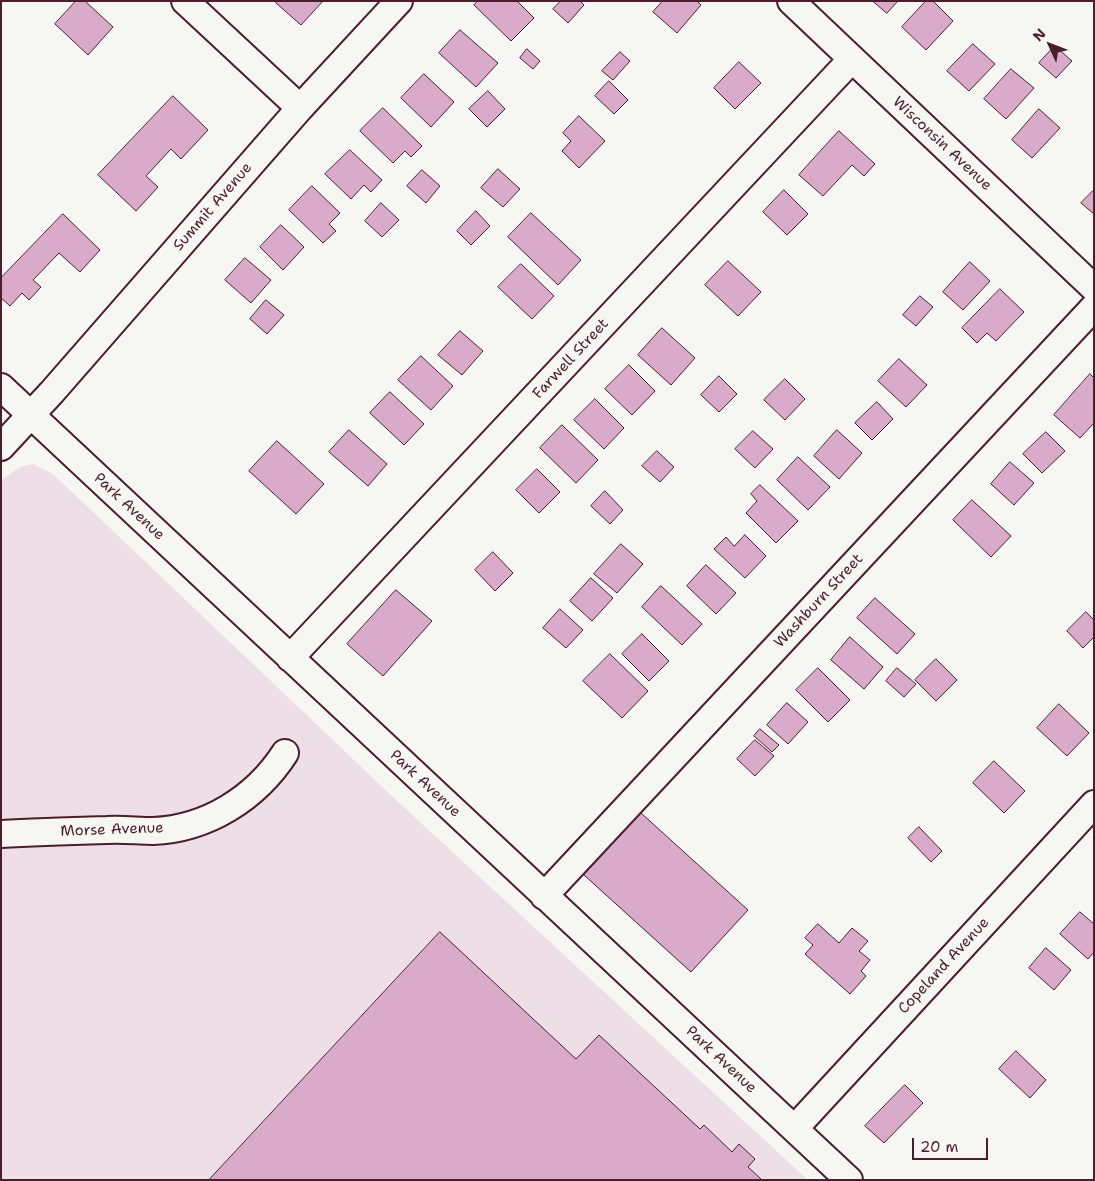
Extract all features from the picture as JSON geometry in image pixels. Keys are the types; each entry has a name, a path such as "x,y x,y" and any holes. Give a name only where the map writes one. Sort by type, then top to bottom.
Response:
{"street":[{"path":"186,1 300,108"},
{"name":"Summit Avenue","path":"1,447 300,108 399,1"},
{"name":"Wisconsin Avenue","path":"790,1 1094,288"},
{"name":"Farwell Street","path":"290,658 852,60"},
{"name":"Washburn Street","path":"544,896 1094,307"},
{"name":"Park Avenue","path":"1,387 849,1180"},
{"name":"Morse Avenue","path":"1,834 107,830 153,831 183,827 207,819 234,806 258,786 279,763 285,753"},
{"name":"Copeland Avenue","path":"795,1128 1094,804"}],"shaded area":[{"path":"33,464 53,474 395,799 808,1180 1,1180 1,480 20,467"}],"building":[{"path":"76,1 85,1 113,27 88,55 55,24"},
{"path":"277,1 323,1 301,25 276,3"},
{"path":"478,1 517,1 534,18 511,41 474,5"},
{"path":"561,1 580,1 584,5 568,23 553,9"},
{"path":"663,1 697,1 701,5 677,33 653,12"},
{"path":"873,1 898,1 887,13"},
{"path":"926,1 933,1 953,21 926,50 902,27"},
{"path":"460,30 498,63 476,87 439,53"},
{"path":"973,44 995,64 969,91 947,71"},
{"path":"1055,46 1072,61 1056,78 1039,63"},
{"path":"527,49 540,61 533,69 520,58"},
{"path":"620,52 630,61 613,80 602,71"},
{"path":"739,62 761,83 735,109 714,88"},
{"path":"1011,69 1034,88 1006,119 984,99"},
{"path":"424,74 454,102 431,127 401,98"},
{"path":"609,81 628,100 614,114 595,96"},
{"path":"488,91 505,109 487,127 469,109"},
{"path":"173,96 208,130 181,159 171,149 146,176 158,187 136,211 98,175"},
{"path":"383,108 422,146 411,157 405,151 393,163 360,131"},
{"path":"1039,109 1060,128 1032,158 1012,140"},
{"path":"579,116 605,141 579,168 562,151 571,141 563,133"},
{"path":"839,131 875,164 864,176 852,165 823,196 799,175"},
{"path":"350,150 382,180 371,192 364,185 351,199 325,174"},
{"path":"498,169 520,189 503,207 481,188"},
{"path":"422,170 440,186 426,203 407,186"},
{"path":"312,186 340,213 329,224 336,231 323,243 289,210"},
{"path":"784,190 808,214 787,235 763,212"},
{"path":"1094,190 1094,214 1081,203"},
{"path":"381,203 399,220 382,237 365,221"},
{"path":"476,211 490,226 471,245 457,231"},
{"path":"531,213 581,260 558,285 508,237"},
{"path":"63,214 100,250 80,272 59,253 33,280 41,287 29,300 22,293 10,306 1,298 1,278"},
{"path":"281,225 304,247 283,270 260,247"},
{"path":"245,258 271,280 251,303 225,280"},
{"path":"728,261 761,292 738,316 705,285"},
{"path":"970,262 990,281 963,310 943,292"},
{"path":"521,264 554,296 532,319 498,287"},
{"path":"1000,289 1024,312 996,341 987,333 977,343 962,328"},
{"path":"920,296 933,307 916,326 903,315"},
{"path":"266,300 284,315 267,334 250,319"},
{"path":"662,328 695,358 671,385 638,355"},
{"path":"460,331 483,351 462,375 438,355"},
{"path":"421,356 453,386 431,410 398,380"},
{"path":"899,359 927,385 906,407 878,381"},
{"path":"629,365 655,391 632,415 605,389"},
{"path":"1090,374 1094,378 1094,423 1080,438 1054,415"},
{"path":"719,376 737,394 719,412 701,395"},
{"path":"785,379 805,399 785,420 764,400"},
{"path":"390,392 424,424 404,445 370,413"},
{"path":"595,399 624,428 604,449 574,420"},
{"path":"877,402 893,419 872,440 855,423"},
{"path":"562,425 598,460 576,483 540,448"},
{"path":"349,430 387,464 368,486 329,452"},
{"path":"837,430 862,453 839,479 814,456"},
{"path":"753,431 773,449 755,468 735,449"},
{"path":"1046,432 1065,451 1042,473 1023,454"},
{"path":"277,441 324,484 296,514 249,471"},
{"path":"657,451 674,467 660,482 642,466"},
{"path":"798,457 830,487 808,510 777,480"},
{"path":"1010,462 1034,483 1014,505 991,484"},
{"path":"537,469 560,492 539,513 516,490"},
{"path":"760,485 798,521 776,543 746,513 757,501 751,494"},
{"path":"605,491 623,510 610,524 591,506"},
{"path":"972,500 1011,536 991,557 953,520"},
{"path":"745,535 766,556 745,578 714,549 726,537 734,546"},
{"path":"621,544 643,564 617,593 594,574"},
{"path":"493,552 513,573 495,591 475,570"},
{"path":"706,565 736,593 716,614 687,586"},
{"path":"591,578 613,598 592,621 570,601"},
{"path":"661,586 702,624 682,645 642,607"},
{"path":"396,590 432,621 383,676 347,644"},
{"path":"875,598 915,634 897,654 857,618"},
{"path":"560,609 583,630 566,648 543,628"},
{"path":"1086,612 1094,620 1094,637 1083,648 1067,631"},
{"path":"642,634 669,661 649,681 622,654"},
{"path":"850,637 883,667 864,689 831,660"},
{"path":"610,654 648,691 622,718 583,681"},
{"path":"936,659 957,680 936,701 915,680"},
{"path":"818,668 850,700 828,722 796,690"},
{"path":"897,668 916,684 904,697 886,681"},
{"path":"787,703 808,722 788,744 767,725"},
{"path":"1059,704 1089,733 1067,756 1037,728"},
{"path":"760,729 779,745 772,752 754,736"},
{"path":"755,740 774,756 755,776 737,759"},
{"path":"994,761 1025,791 1004,813 973,783"},
{"path":"641,813 748,910 691,972 584,875"},
{"path":"919,827 942,851 931,862 908,838"},
{"path":"1080,912 1094,924 1094,952 1088,959 1060,934"},
{"path":"818,924 839,943 852,928 868,941 859,951 870,960 861,971 866,976 850,994 805,954 813,945 805,938"},
{"path":"440,932 576,1059 599,1035 700,1129 704,1125 732,1152 739,1144 755,1159 748,1167 762,1180 209,1180"},
{"path":"1046,948 1071,970 1054,990 1029,968"},
{"path":"1016,1051 1046,1080 1030,1098 999,1069"},
{"path":"905,1085 923,1103 884,1143 865,1126"}]}
